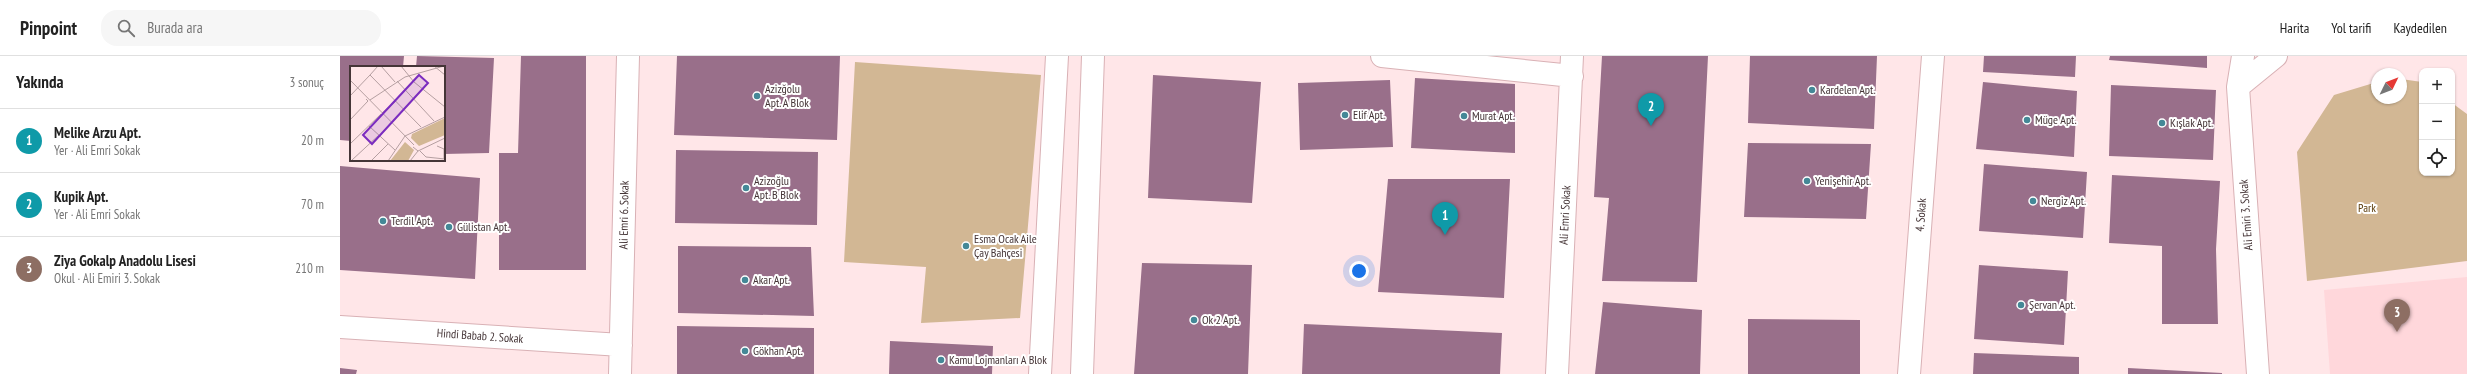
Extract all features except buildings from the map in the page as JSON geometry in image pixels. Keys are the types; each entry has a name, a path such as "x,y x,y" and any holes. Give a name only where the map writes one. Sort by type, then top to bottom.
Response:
{"street":[{"name":"Ali Emri 6. Sokak","path":"620,374 628,56"},
{"path":"1040,374 1057,56"},
{"path":"1082,374 1094,56"},
{"path":"1382,56 1572,66"},
{"name":"4. Sokak","path":"1909,374 1933,56"},
{"name":"Ali Emiri 3. Sokak","path":"2243,56 2238,87 2258,374"},
{"path":"2238,87 2276,56"},
{"name":"Ali Emri Sokak","path":"1556,374 1572,66"},
{"name":"Hindi Babab 2. Sokak","path":"340,327 621,345"}],"shaded area":[{"path":"2467,277 2467,374 2330,374 2324,290"}],"green space":[{"path":"855,62 1041,75 1020,318 921,323 926,267 844,262"},
{"name":"Park","path":"2407,80 2419,82 2419,176 2455,176 2455,105 2467,114 2467,261 2307,281 2297,152 2334,95 2371,84 2371,104 2407,104"}],"place":[{"name":"Kardelen Apt.","path":"1812,90"},
{"name":"Azizğolu Apt. A Blok","path":"757,96"},
{"name":"Elif Apt.","path":"1345,115"},
{"name":"Murat Apt.","path":"1464,116"},
{"name":"Müge Apt.","path":"2027,120"},
{"name":"Kışlak Apt.","path":"2162,123"},
{"name":"Kupik Apt.","path":"1651,126"},
{"name":"Yenişehir Apt.","path":"1807,181"},
{"name":"Azizoğlu Apt. B Blok","path":"746,188"},
{"name":"Nergiz Apt.","path":"2033,201"},
{"name":"Terdil Apt.","path":"383,221"},
{"name":"Gülistan Apt.","path":"449,227"},
{"name":"Melike Arzu Apt.","path":"1445,235"},
{"name":"Esma Ocak Aile Çay Bahçesi","path":"966,246"},
{"name":"Akar Apt.","path":"745,280"},
{"name":"Şervan Apt.","path":"2021,305"},
{"name":"Ok 2 Apt.","path":"1194,320"},
{"name":"Ziya Gokalp Anadolu Lisesi","path":"2397,332"},
{"name":"Gökhan Apt.","path":"745,351"},
{"name":"Kamu Lojmanları A Blok","path":"941,360"}]}
